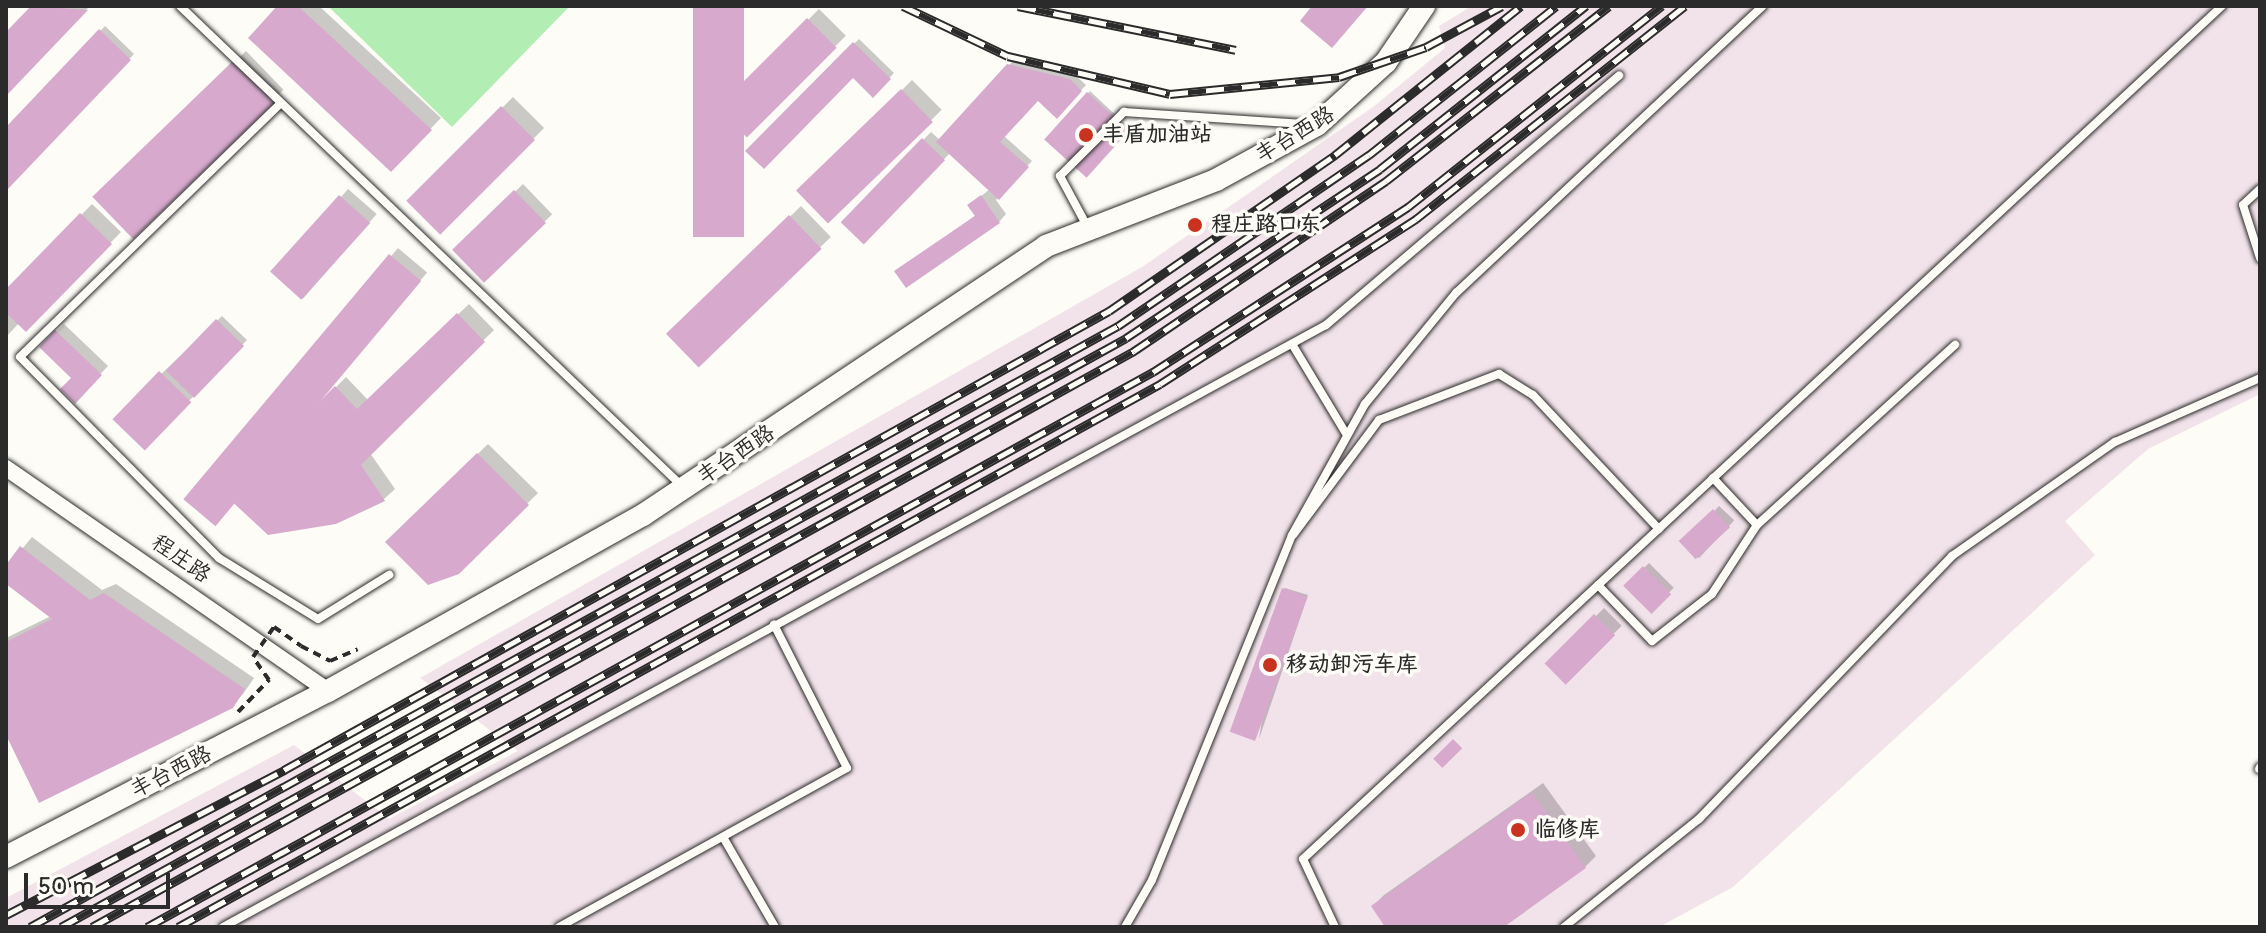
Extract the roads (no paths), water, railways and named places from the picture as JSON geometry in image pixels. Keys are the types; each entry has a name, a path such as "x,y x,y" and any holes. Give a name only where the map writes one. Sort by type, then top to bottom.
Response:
{"main road":[{"name":"丰台西路","path":"6,857 328,691 685,489 1002,274 1087,226 1216,180 1317,125 1386,62 1424,6"}],"street":[{"name":"程庄路","path":"6,468 328,691"}],"lane":[{"path":"180,6 685,489"},
{"path":"1125,927 1152,880 1292,535 1347,435 1397,360 1456,293 1763,6"},
{"path":"1335,927 1303,859 2222,6"},
{"path":"223,927 1292,344 1399,266 1619,76"},
{"path":"281,103 20,357 219,558 318,619 389,575"},
{"path":"1087,226 1060,176 1124,112 1317,125"},
{"path":"2260,189 2243,205 2260,258"},
{"path":"1292,344 1347,435"},
{"path":"1598,585 1652,641 1712,594 1757,525 1955,345"},
{"path":"1292,535 1379,420 1499,374 1533,395 1659,529"},
{"path":"1564,927 1699,819 1952,556 2115,442 2260,378"},
{"path":"1713,478 1757,525"},
{"path":"559,927 847,768 774,625"},
{"path":"723,837 775,927"}],"railway":[{"path":"903,6 1008,56 1170,94 1339,77 1426,47 1502,6"},
{"path":"1018,6 1236,50"},
{"path":"6,915 284,770 1109,311 1335,155 1521,6"},
{"path":"30,927 1118,326 1369,155 1556,6"},
{"path":"61,927 1126,338 1380,169 1586,6"},
{"path":"92,927 1134,351 1386,181 1609,6"},
{"path":"147,927 1153,372 1408,207 1662,6"},
{"path":"178,927 1160,384 1416,219 1685,6"}],"place":[{"name":"丰盾加油站","path":"1086,135"},
{"name":"程庄路口东","path":"1195,225"},
{"name":"移动卸污车库","path":"1270,665"},
{"name":"临修库","path":"1518,830"}]}
